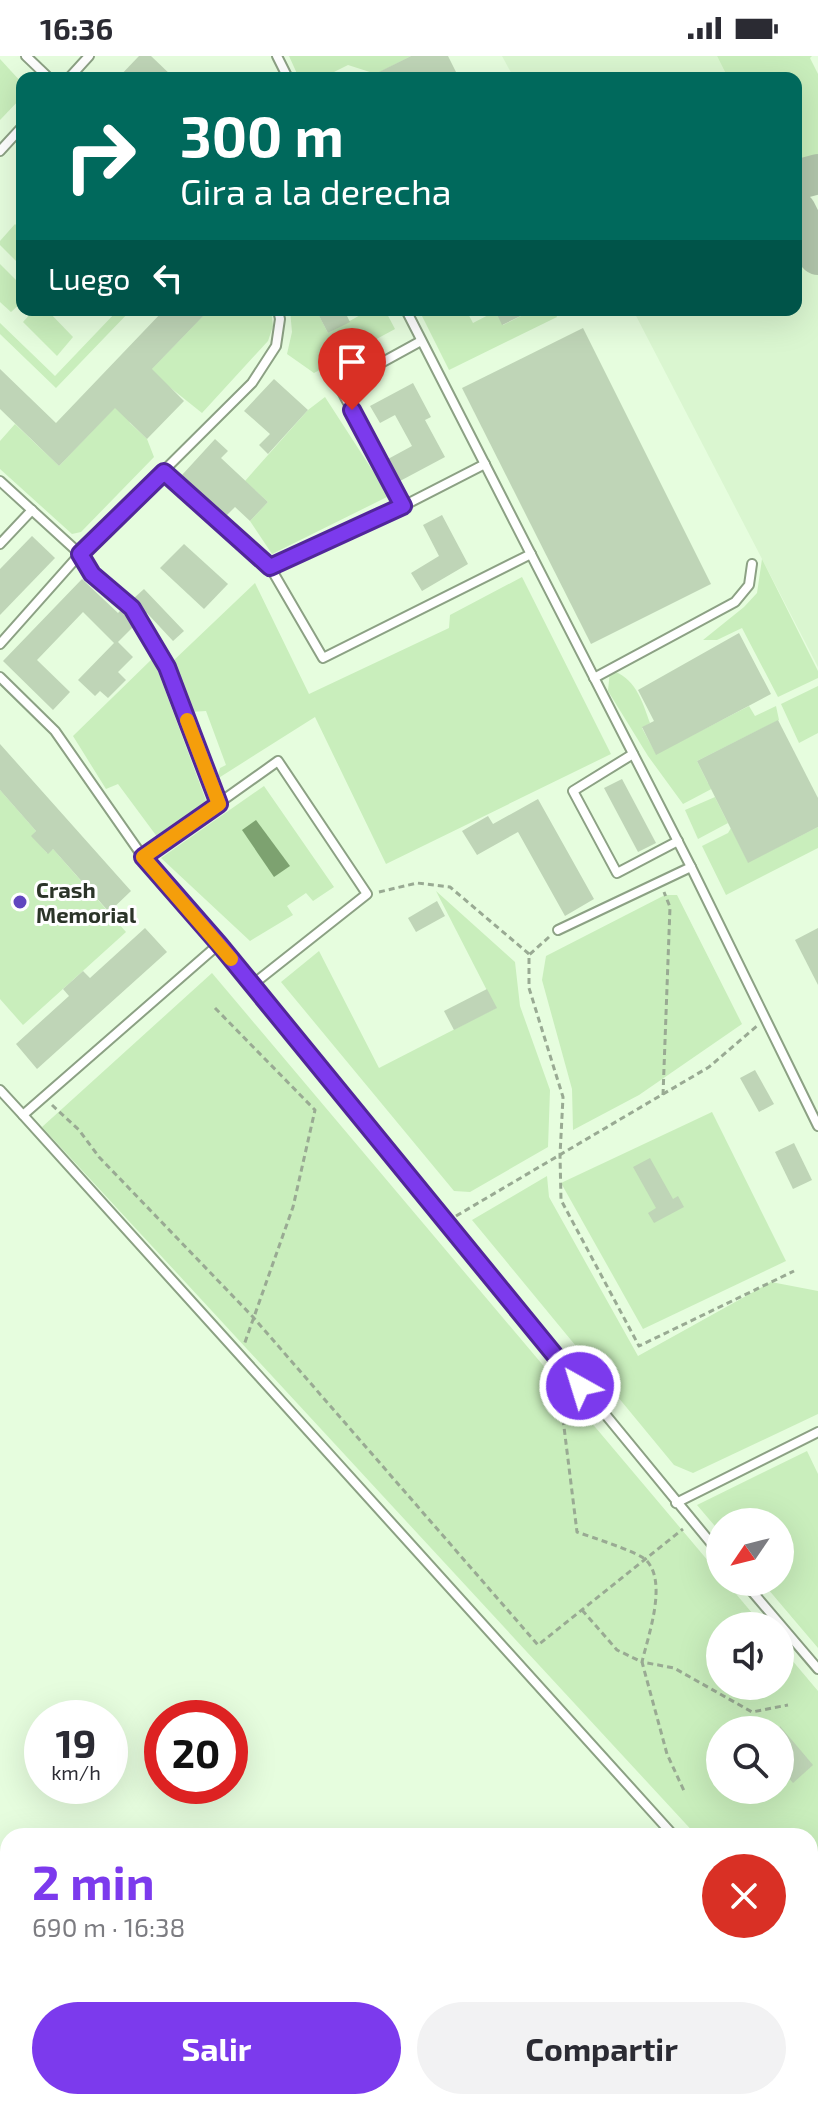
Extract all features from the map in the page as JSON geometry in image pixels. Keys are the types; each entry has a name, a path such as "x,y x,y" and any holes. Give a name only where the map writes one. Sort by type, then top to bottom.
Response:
{"lane":[{"path":"26,56 43,72"},
{"path":"74,72 89,56"},
{"path":"0,151 16,134"},
{"path":"0,644 80,554 252,383 276,346 279,316"},
{"path":"409,316 678,841 818,1126"},
{"path":"403,506 339,386 421,341"},
{"path":"270,567 403,506 485,464"},
{"path":"164,472 270,567 323,658 531,554"},
{"path":"0,481 80,554 92,574 132,608 167,667 219,804"},
{"path":"0,544 32,510"},
{"path":"594,678 735,602 749,585 752,564"},
{"path":"0,677 55,731 143,857 219,944 706,1538"},
{"path":"633,754 573,791 617,873 678,841"},
{"path":"143,857 278,761 367,894 252,985"},
{"path":"558,930 691,867"},
{"path":"23,1115 219,944"},
{"path":"0,1090 667,1828"},
{"path":"676,1503 818,1432"},
{"path":"756,1596 818,1669"}],"path":[{"path":"367,894 417,883 450,887 529,955"},
{"path":"660,884 670,907 663,1095"},
{"path":"558,930 529,955 529,988 563,1097 561,1200 639,1346 794,1271"},
{"path":"215,1008 315,1110 293,1207 240,1356"},
{"path":"446,1222 709,1067 766,1019"},
{"path":"44,1098 79,1130 99,1157 253,1317 538,1645 692,1522"},
{"path":"563,1419 577,1532 646,1559 656,1578 655,1605 642,1662 667,1754 685,1793"},
{"path":"582,1610 617,1650 642,1662 674,1668 752,1712 788,1705"}],"shaded area":[{"path":"289,56 411,56 380,72 348,65 334,72 296,72"},
{"path":"502,56 717,56 725,72 511,72"},
{"path":"717,56 812,56 810,58 818,74 818,174 802,178 802,72 725,72"},
{"path":"0,59 16,76 16,103 0,120"},
{"path":"15,224 16,261 0,245"},
{"path":"802,224 818,255 818,667 636,316 802,316"},
{"path":"0,264 16,280 16,307 11,312 0,302"},
{"path":"28,316 53,316 73,337 57,356 23,322"},
{"path":"112,316 125,316 56,388 0,334 0,323 55,376"},
{"path":"203,316 272,316 273,326 268,341 202,413 167,385 144,377"},
{"path":"291,316 319,316 328,333 359,316 388,316 395,329 314,373 287,354 292,332"},
{"path":"422,316 469,316 473,323 486,316 498,316 503,325 521,316 557,316 557,317 449,370"},
{"path":"325,397 389,496 272,554 250,521 268,502 245,481 308,410"},
{"path":"122,400 130,423 147,439 154,457 81,532 72,534 0,469 0,441 15,424 59,466"},
{"path":"762,559 818,671 818,678 778,697 742,628 717,640 703,640 757,593"},
{"path":"522,577 611,754 386,864 315,717 217,779 220,768 226,765 206,711 190,712 172,662 255,583 309,694 449,628 450,615"},
{"path":"153,658 207,803 158,838 118,784 106,789 73,736"},
{"path":"610,670 626,678 636,690 650,723 642,728 656,754 749,706 755,716 776,706 779,720 697,761 708,783 755,766 683,804 648,756 608,691"},
{"path":"818,686 818,733 799,743 781,704"},
{"path":"264,786 334,887 313,901 306,893 287,906 293,915 250,941 161,858"},
{"path":"0,790 36,831 32,836 47,853 53,849 126,932 23,1025 0,999"},
{"path":"715,797 728,823 698,839 685,810"},
{"path":"256,820 290,866 274,877 242,830"},
{"path":"818,827 818,848 726,895 702,846 728,833 731,828 748,862"},
{"path":"436,891 515,962 520,1006 550,1090 548,1147 470,1192 454,1191 281,982 319,951 379,1068 496,1008"},
{"path":"665,895 677,895 742,1024 639,1095 573,1130 572,1089 542,980 546,956"},
{"path":"212,973 706,1558 706,1596 738,1596 751,1612 706,1612 706,1700 794,1700 794,1663 818,1691 818,1828 690,1828 42,1127"},
{"path":"712,1112 786,1261 643,1329 561,1183"},
{"path":"547,1176 549,1197 638,1356 771,1282 818,1291 818,1414 693,1473 674,1465 472,1220"},
{"path":"807,1451 818,1474 818,1648 794,1620 794,1612 787,1612 774,1596 794,1596 794,1508 706,1508 706,1516 697,1505"}],"building":[{"path":"139,56 151,56 168,72 124,72"},
{"path":"411,56 448,56 456,72 379,72"},
{"path":"158,316 203,316 152,369 184,401 147,439 115,408 59,466 0,409 0,369 56,423"},
{"path":"319,316 347,316 350,322 328,333"},
{"path":"498,316 521,316 502,325"},
{"path":"583,328 711,584 591,644 462,388"},
{"path":"274,379 308,410 268,454 259,445 270,434 244,411"},
{"path":"413,383 431,417 425,420 445,457 400,481 388,459 412,446 395,415 380,423 370,406"},
{"path":"215,439 228,451 221,458 268,502 250,521 235,507 226,516 182,475"},
{"path":"442,515 468,564 422,591 411,573 439,556 423,525"},
{"path":"32,536 55,558 0,615 0,569"},
{"path":"184,544 228,584 204,609 160,568"},
{"path":"82,579 118,613 122,609 127,613 134,626 118,642 133,657 118,672 126,680 108,698 100,691 95,696 78,680 114,643 83,612 37,660 70,692 53,710 3,661"},
{"path":"144,589 184,631 173,641 133,599"},
{"path":"739,633 771,694 656,755 642,727 654,721 638,690"},
{"path":"778,720 818,798 818,827 748,863 697,761"},
{"path":"0,744 131,891 109,912 53,849 48,854 31,836 36,831 0,790"},
{"path":"622,779 656,843 638,852 604,788"},
{"path":"538,799 594,899 565,916 518,832 477,855 462,831 488,816 493,824"},
{"path":"437,901 445,916 416,932 408,918"},
{"path":"145,928 167,952 37,1069 16,1044 69,996 63,989 83,971 90,978"},
{"path":"818,928 818,985 795,940"},
{"path":"487,989 497,1008 454,1030 444,1011"},
{"path":"755,1070 774,1104 759,1112 740,1078"},
{"path":"794,1143 812,1180 793,1189 775,1152"},
{"path":"650,1158 673,1199 678,1196 684,1207 654,1223 648,1213 656,1208 633,1167"},
{"path":"794,1743 813,1765 794,1782"}],"taxiway":[{"path":"802,178 818,174"},
{"path":"802,223 818,255"}],"slow traffic":[{"path":"187,720 219,804 143,857 231,959"}],"place":[{"name":"Crash Memorial","path":"20,902"}],"route":[{"path":"352,410 403,506 270,567 164,472 80,554 92,574 132,608 167,667 219,804 143,857 219,944 580,1386"}]}
